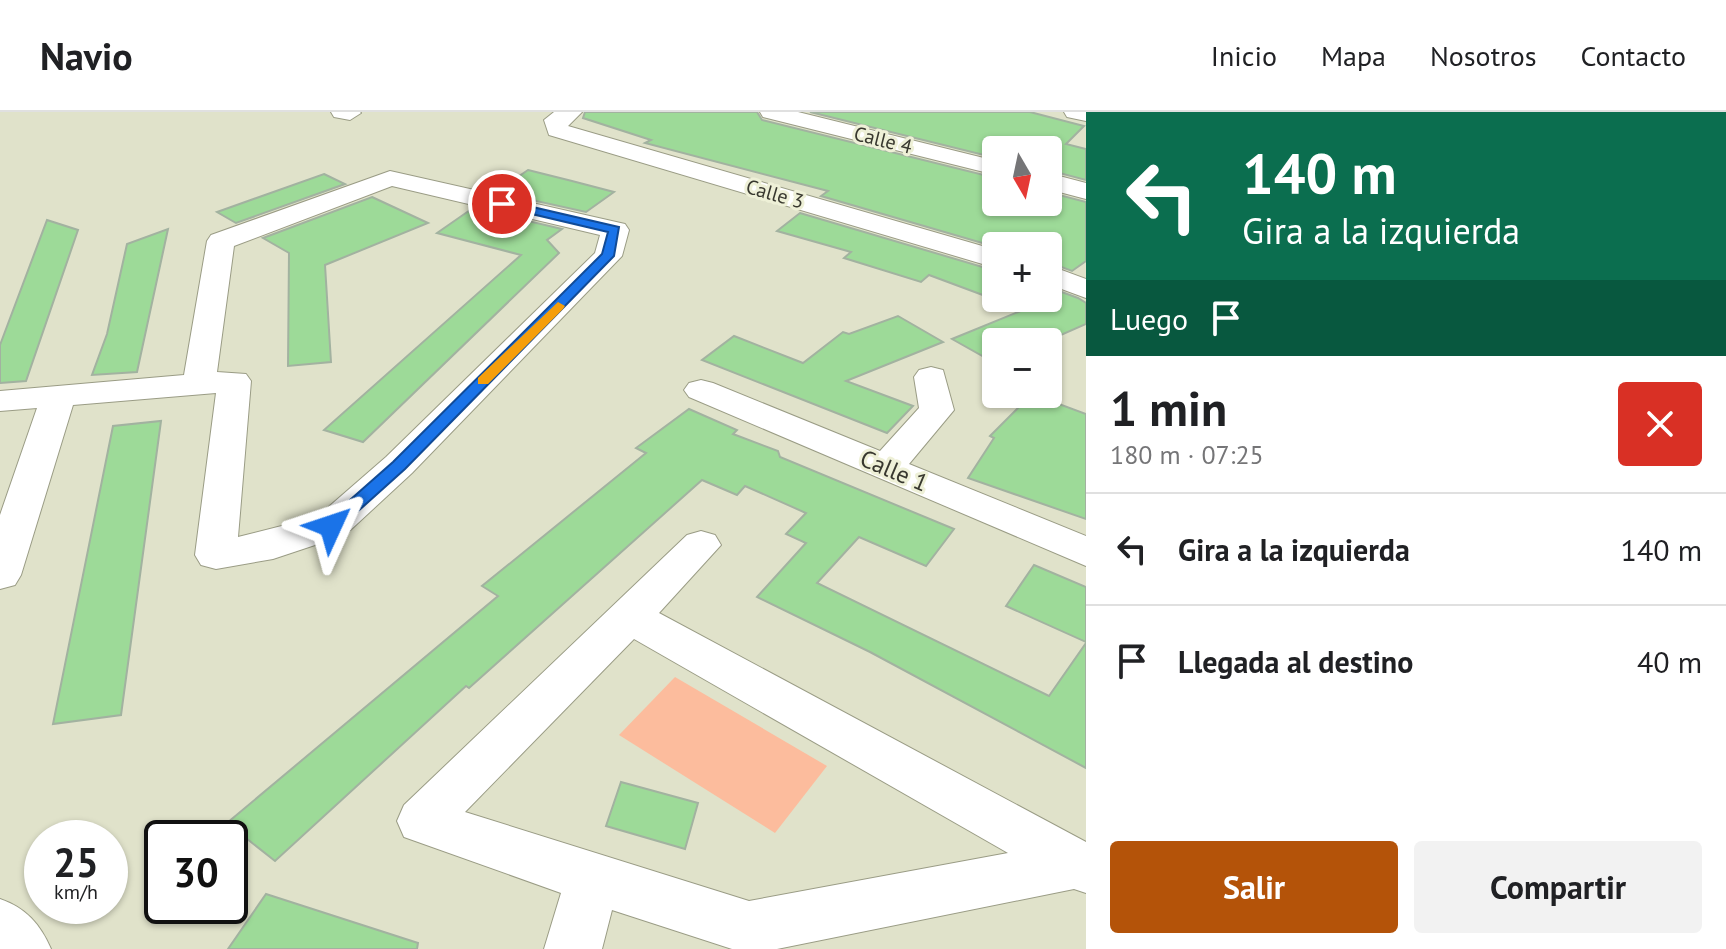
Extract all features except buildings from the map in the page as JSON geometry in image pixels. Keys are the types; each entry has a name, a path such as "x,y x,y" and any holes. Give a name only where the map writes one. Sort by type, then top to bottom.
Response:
{"street":[{"name":"Calle 4","path":"771,112 982,165"},
{"path":"1075,112 1086,114"},
{"name":"Calle 3","path":"564,119 557,130 982,255"},
{"path":"0,401 58,397 234,381 216,555 273,545 331,526 399,465 608,256 615,230 390,178 221,241 199,384"},
{"path":"1062,185 1086,191"},
{"path":"1062,280 1086,289"},
{"path":"886,467 937,410 931,377"},
{"name":"Calle 1","path":"701,390 1086,552"},
{"path":"0,575 58,397"},
{"path":"701,545 423,821 749,928 1082,866"},
{"path":"629,616 1082,866"},
{"path":"573,949 593,879"},
{"path":"0,925 22,949"}],"shaded area":[{"path":"675,677 827,766 775,833 619,735"}],"slow traffic":[{"path":"483,381 558,306"}],"route":[{"path":"331,526 399,465 608,256 615,230 502,204"}]}
